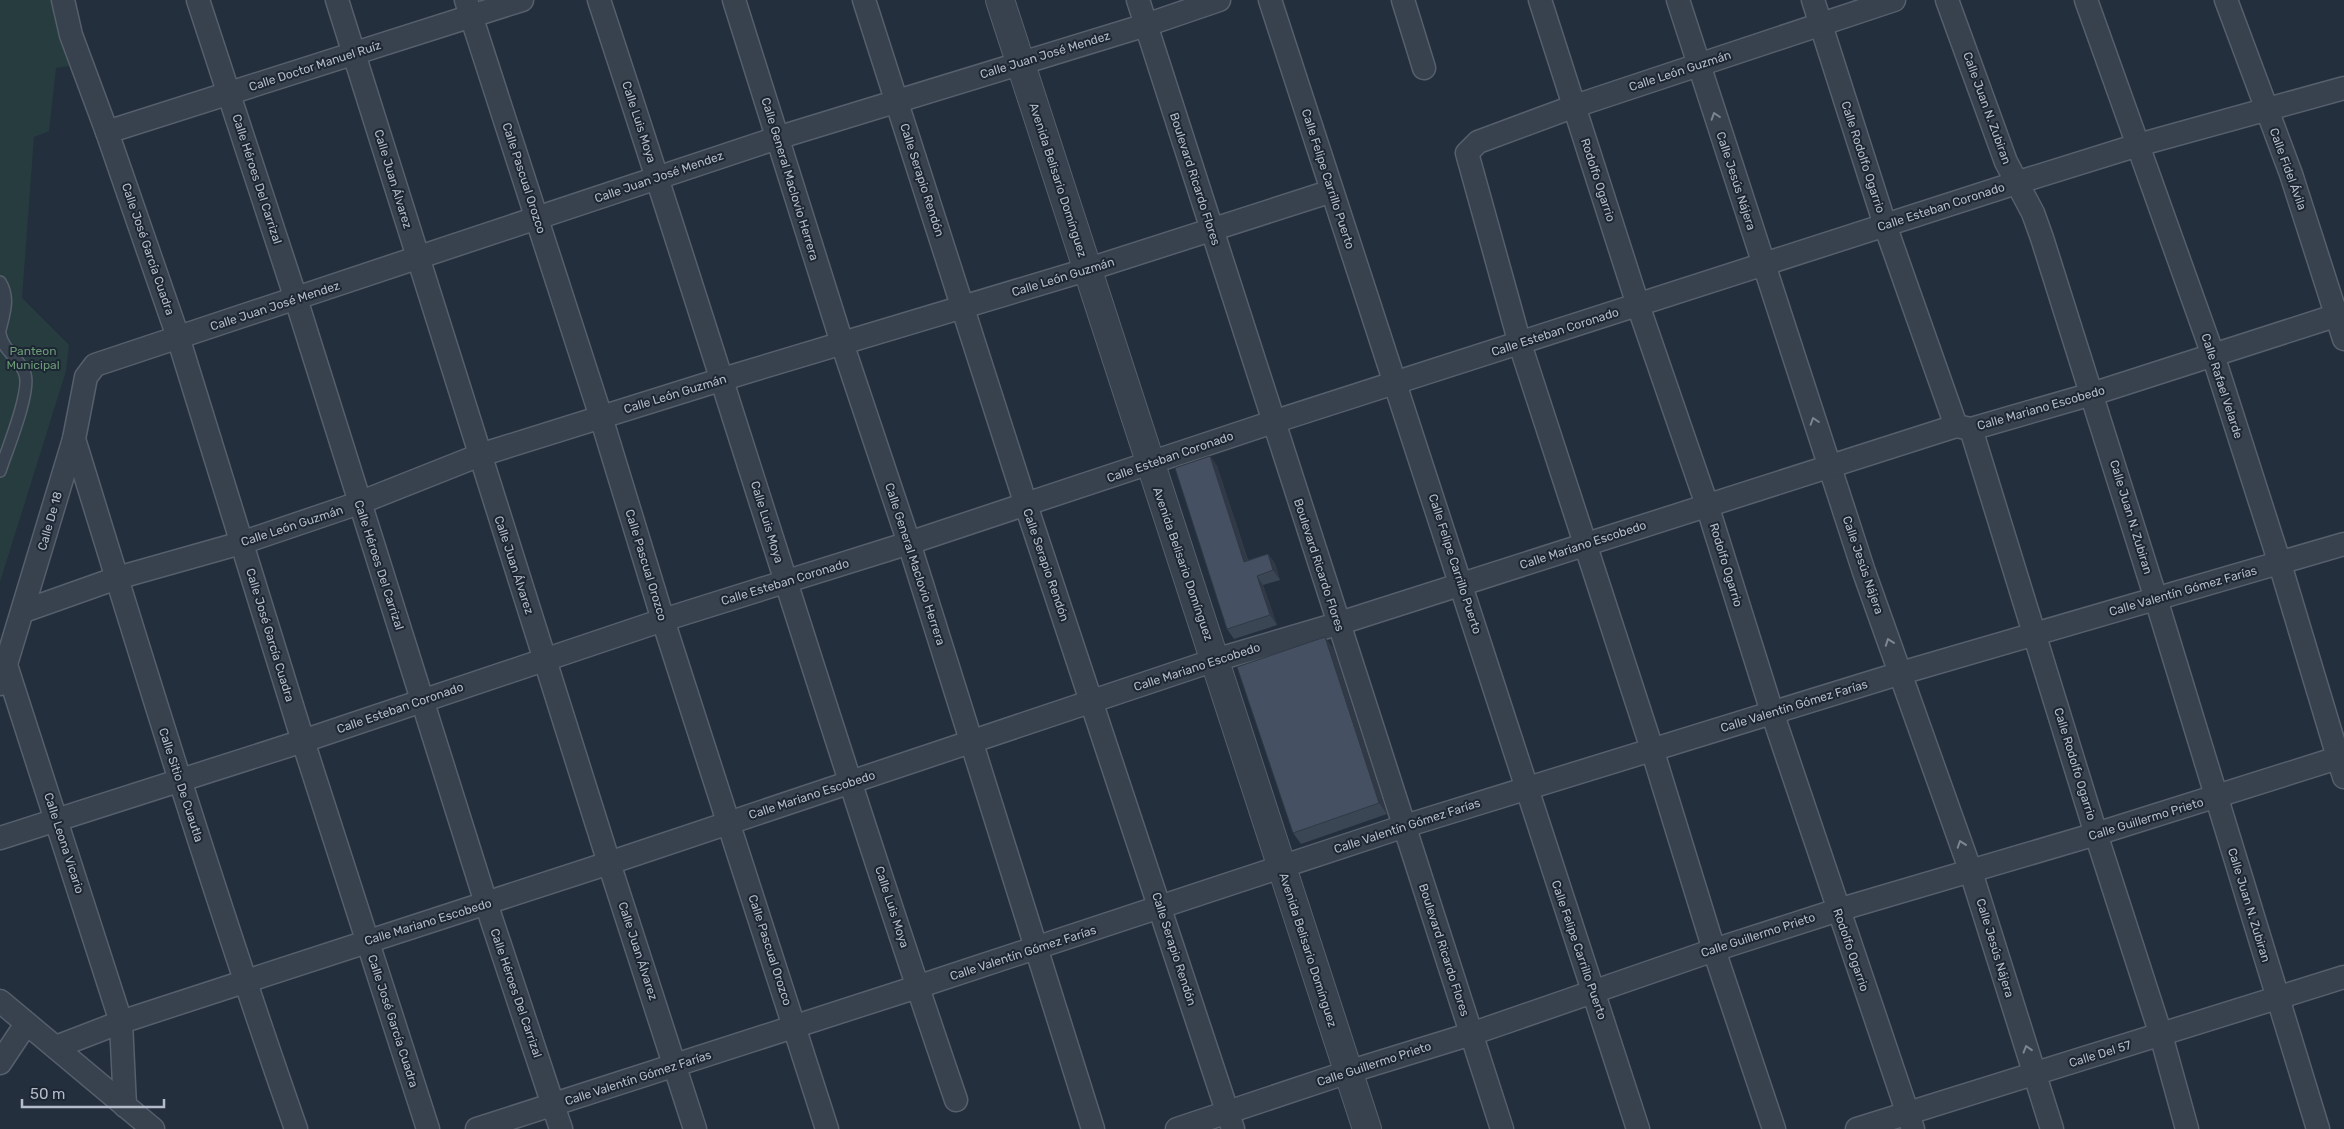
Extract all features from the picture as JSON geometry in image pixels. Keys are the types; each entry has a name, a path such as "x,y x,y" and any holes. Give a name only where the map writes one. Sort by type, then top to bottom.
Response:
{"street":[{"name":"Calle José García Cuadra","path":"63,0 71,35 107,132 178,337 303,741 428,1129"},
{"name":"Calle Héroes Del Carrizal","path":"198,0 296,299 486,903 562,1129"},
{"name":"Calle Juan Álvarez","path":"336,0 695,1129"},
{"name":"Calle Doctor Manuel Ruíz","path":"107,132 354,53 468,8 522,0"},
{"name":"Calle Luis Moya","path":"599,0 723,379 786,582 917,987 956,1100"},
{"name":"Calle General Maclovio Herrera","path":"734,0 842,343 909,543 1093,1129"},
{"name":"Calle Serapio Rendón","path":"864,0 1026,505 1230,1121"},
{"name":"Avenida Belisario Domínguez","path":"1000,0 1086,270 1216,660 1281,867 1367,1129"},
{"name":"Boulevard Ricardo Flores","path":"1138,0 1337,624 1405,826 1502,1129"},
{"name":"Calle Juan José Mendez","path":"101,362 418,259 777,138 1146,25 1219,0"},
{"name":"Calle Felipe Carrillo Puerto","path":"1270,0 1462,584 1526,789 1638,1129"},
{"path":"1403,0 1424,68"},
{"name":"Rodolfo Ogarrio","path":"1540,0 1638,305 1707,506 1772,712 1910,1120"},
{"name":"Calle Jesús Nájera","path":"1678,0 1864,572 1971,872 2052,1129"},
{"name":"Calle Rodolfo Ogarrio","path":"1813,0 1885,225 1964,427 2035,634 2096,834 2161,1035 2187,1129"},
{"name":"Calle León Guzmán","path":"1520,344 1467,158 1469,149 1478,142 1575,106 1894,0"},
{"name":"Calle Juan N. Zubiran","path":"1947,0 1999,144 2016,183 2033,213 2042,238 2156,599 2318,1129"},
{"name":"Calle Rafael Velarde","path":"2086,0 2213,355 2342,764"},
{"name":"Calle Fidel Ávila","path":"2226,0 2291,174 2340,314 2344,339"},
{"name":"Calle Pascual Orozco","path":"468,8 601,417 663,620 827,1129"},
{"name":"Calle Esteban Coronado","path":"0,838 303,741 663,620 909,543 1273,422 2016,183 2138,145 2344,88"},
{"name":"Calle León Guzmán","path":"24,611 117,578 241,543 360,503 480,455 723,379 1086,270 1332,191"},
{"name":"Calle Mariano Escobedo","path":"56,1047 121,1022 972,743 1216,660 1337,624 1830,467 1964,427 2092,394 2340,314"},
{"path":"1520,344 1652,749 1714,950 1774,1129"},
{"name":"Calle De 18","path":"3,674 24,611 74,439 86,377 95,365 101,362"},
{"name":"Calle Sitio De Cuautla","path":"74,439 244,981 296,1129"},
{"name":"Calle Valentín Gómez Farías","path":"477,1129 554,1106 1161,908 1405,826 1901,673 2344,544"},
{"name":"Calle Leona Vicario","path":"3,674 56,820 121,1022 125,1106"},
{"name":"Calle Guillermo Prieto","path":"1177,1129 1230,1121 1348,1072 1471,1034 1714,950 1838,910 1971,872 2216,797 2342,764"},
{"name":"Calle Del 57","path":"1857,1129 1910,1120 2035,1073 2344,977"},
{"path":"0,1001 153,1129"},
{"path":"0,1063 26,1024"}],"lane":[{"path":"0,282 6,293 0,330"},
{"path":"0,334 3,344 24,372 26,380 26,389 0,471"}],"green space":[{"name":"Panteon Municipal","path":"0,0 53,0 69,66 56,68 49,131 34,137 22,298 69,345 66,371 0,582"}],"building":[{"path":"1210,456 1244,562 1268,554 1273,570 1257,576 1270,615 1227,629 1175,468"},
{"path":"1325,637 1379,803 1293,833 1237,667"}]}
